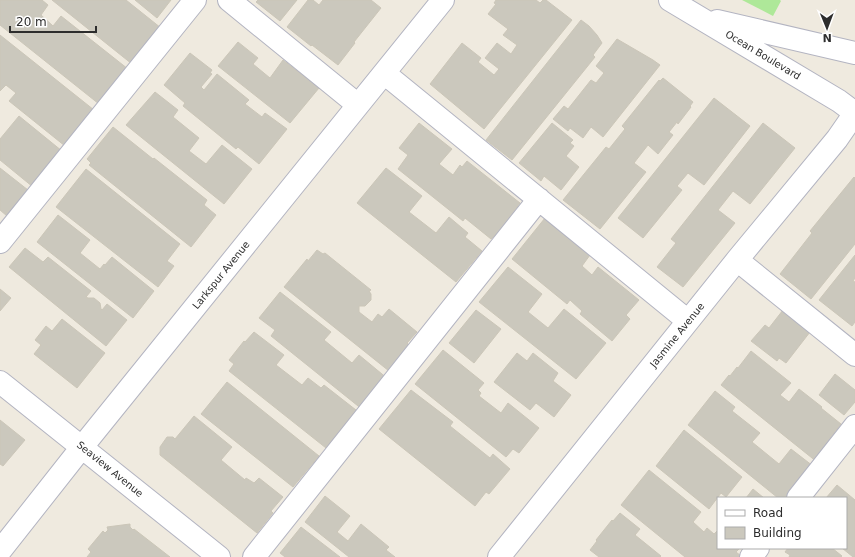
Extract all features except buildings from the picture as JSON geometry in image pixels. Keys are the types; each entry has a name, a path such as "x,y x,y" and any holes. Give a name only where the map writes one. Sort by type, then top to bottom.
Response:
{"street":[{"path":"0,242 195,0"},
{"path":"229,0 358,105"},
{"name":"Larkspur Avenue","path":"0,551 82,447 443,0"},
{"name":"Ocean Boulevard","path":"670,0 839,101 855,113"},
{"path":"697,16 855,53"},
{"path":"384,73 688,321"},
{"name":"Jasmine Avenue","path":"499,557 737,260 837,139 855,113"},
{"path":"254,557 539,199"},
{"path":"737,260 855,355"},
{"name":"Seaview Avenue","path":"0,382 219,557"},
{"path":"799,497 855,426"},
{"path":"751,557 757,549"}],"green space":[{"path":"742,0 780,0 781,1 773,16"}]}
